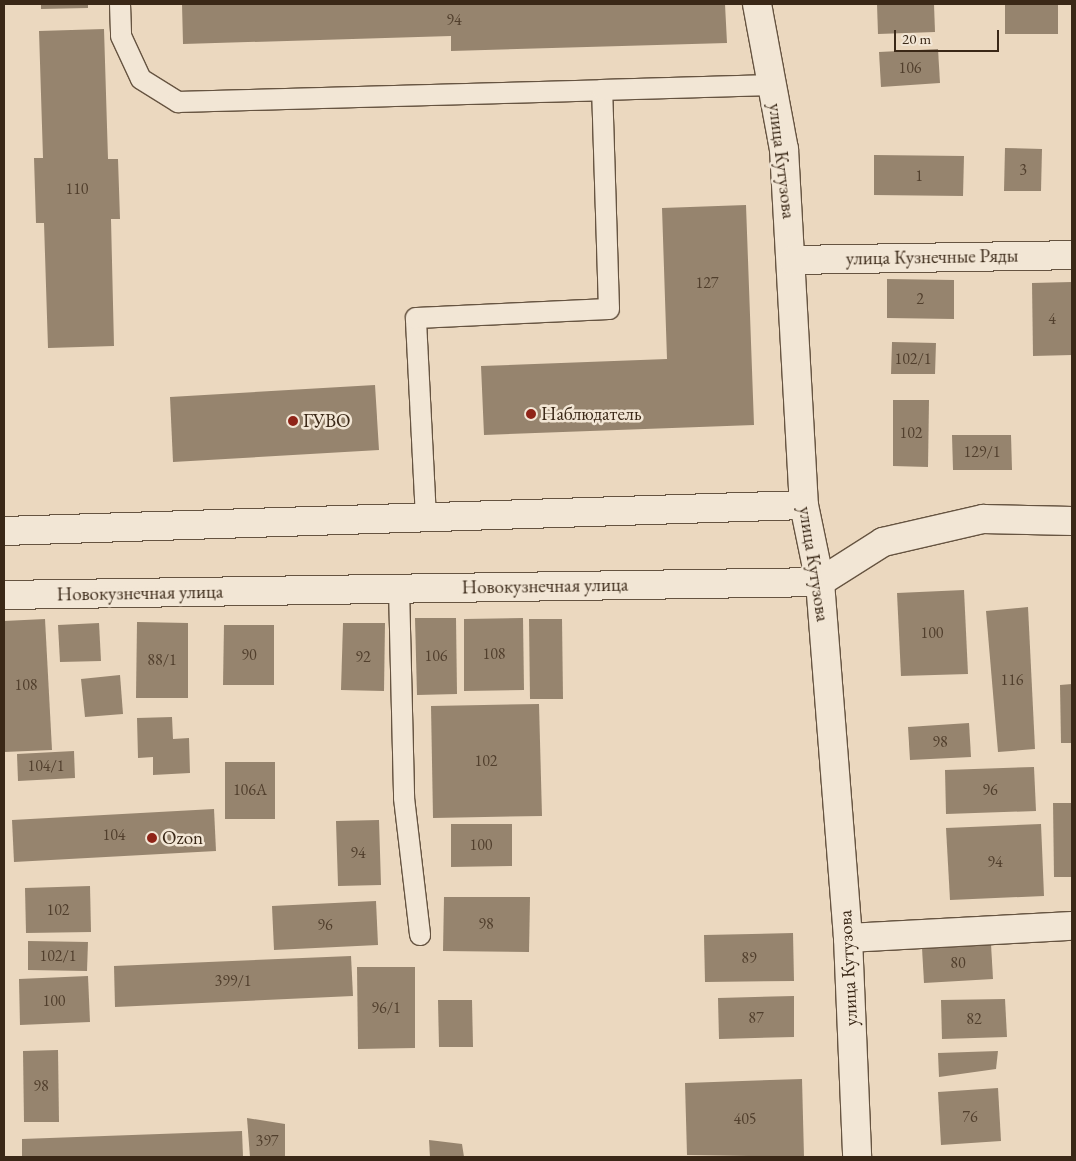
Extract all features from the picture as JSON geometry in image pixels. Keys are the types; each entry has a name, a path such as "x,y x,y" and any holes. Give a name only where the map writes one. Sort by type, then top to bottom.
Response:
{"street":[{"name":"улица Кутузова","path":"757,4 784,149 793,260 804,505 820,582 848,938 857,1157"},
{"name":"улица Кузнечные Ряды","path":"793,260 1072,255"},
{"path":"4,531 804,505"},
{"path":"820,582 883,542 983,519 1072,521"},
{"name":"Новокузнечная улица","path":"4,595 820,582"},
{"path":"848,938 1072,926"}],"lane":[{"path":"120,4 121,36 141,79 178,102 771,85"},
{"path":"426,518 416,318 609,309 602,90"},
{"path":"399,588 404,798 420,935"}],"building":[{"path":"41,4 88,4 88,8 41,9"},
{"path":"182,4 725,4 727,43 451,51 451,36 183,44"},
{"path":"877,4 934,4 935,32 878,34"},
{"path":"1005,4 1058,4 1058,34 1005,34"},
{"path":"104,29 108,159 118,159 120,219 111,219 114,346 48,348 44,223 36,223 34,158 43,158 39,31"},
{"path":"938,49 940,83 881,87 879,52"},
{"path":"1005,148 1042,149 1041,191 1004,191"},
{"path":"874,155 964,156 963,196 874,195"},
{"path":"746,205 754,425 484,435 481,366 667,359 662,208"},
{"path":"887,279 954,280 954,319 887,318"},
{"path":"1072,282 1072,355 1033,356 1032,283"},
{"path":"892,342 936,343 935,374 891,374"},
{"path":"375,385 379,450 173,462 170,397"},
{"path":"893,400 929,400 928,467 893,466"},
{"path":"952,435 1011,435 1012,470 953,470"},
{"path":"964,590 968,674 901,676 897,593"},
{"path":"1028,607 1035,749 998,752 986,611"},
{"path":"415,618 456,618 457,694 417,695"},
{"path":"523,618 524,690 464,691 464,619"},
{"path":"45,619 52,750 4,752 4,621"},
{"path":"529,619 562,619 563,699 530,699"},
{"path":"137,622 188,623 188,698 136,698"},
{"path":"99,623 101,661 60,662 58,625"},
{"path":"343,623 385,623 384,691 341,690"},
{"path":"224,625 274,625 274,685 223,685"},
{"path":"120,675 123,714 85,717 81,679"},
{"path":"1072,684 1072,743 1061,743 1060,685"},
{"path":"539,704 542,816 433,818 431,706"},
{"path":"172,717 173,739 189,738 190,773 153,775 153,757 138,758 137,718"},
{"path":"969,723 971,757 910,760 908,727"},
{"path":"74,751 75,778 18,781 17,754"},
{"path":"225,762 275,762 275,819 225,819"},
{"path":"1034,767 1036,811 946,814 945,770"},
{"path":"1053,803 1072,803 1072,877 1054,877"},
{"path":"214,809 216,851 14,862 12,820"},
{"path":"379,820 381,885 338,886 336,821"},
{"path":"451,824 512,824 512,866 451,867"},
{"path":"1041,824 1044,896 950,900 946,828"},
{"path":"90,886 91,932 26,933 25,888"},
{"path":"444,897 530,897 529,952 443,951"},
{"path":"376,901 378,945 274,950 272,906"},
{"path":"793,933 794,981 705,982 704,935"},
{"path":"28,941 88,942 87,971 28,970"},
{"path":"991,944 993,979 924,983 922,948"},
{"path":"351,956 353,996 115,1007 114,966"},
{"path":"357,967 415,967 415,1048 358,1049"},
{"path":"88,976 90,1022 20,1025 19,979"},
{"path":"794,996 794,1037 719,1039 718,998"},
{"path":"1005,999 1007,1037 942,1039 941,1000"},
{"path":"438,1000 472,1000 473,1047 439,1047"},
{"path":"58,1050 59,1122 24,1122 23,1051"},
{"path":"998,1051 996,1069 939,1077 938,1053"},
{"path":"802,1079 804,1157 687,1155 685,1083"},
{"path":"998,1088 1001,1141 941,1145 938,1092"},
{"path":"247,1118 285,1124 285,1157 250,1157"},
{"path":"242,1131 243,1157 22,1157 22,1139"},
{"path":"429,1140 462,1144 464,1157 430,1157"}],"place":[{"name":"Наблюдатель","path":"531,414"},
{"name":"ГУВО","path":"293,421"},
{"name":"Ozon","path":"152,838"}]}
